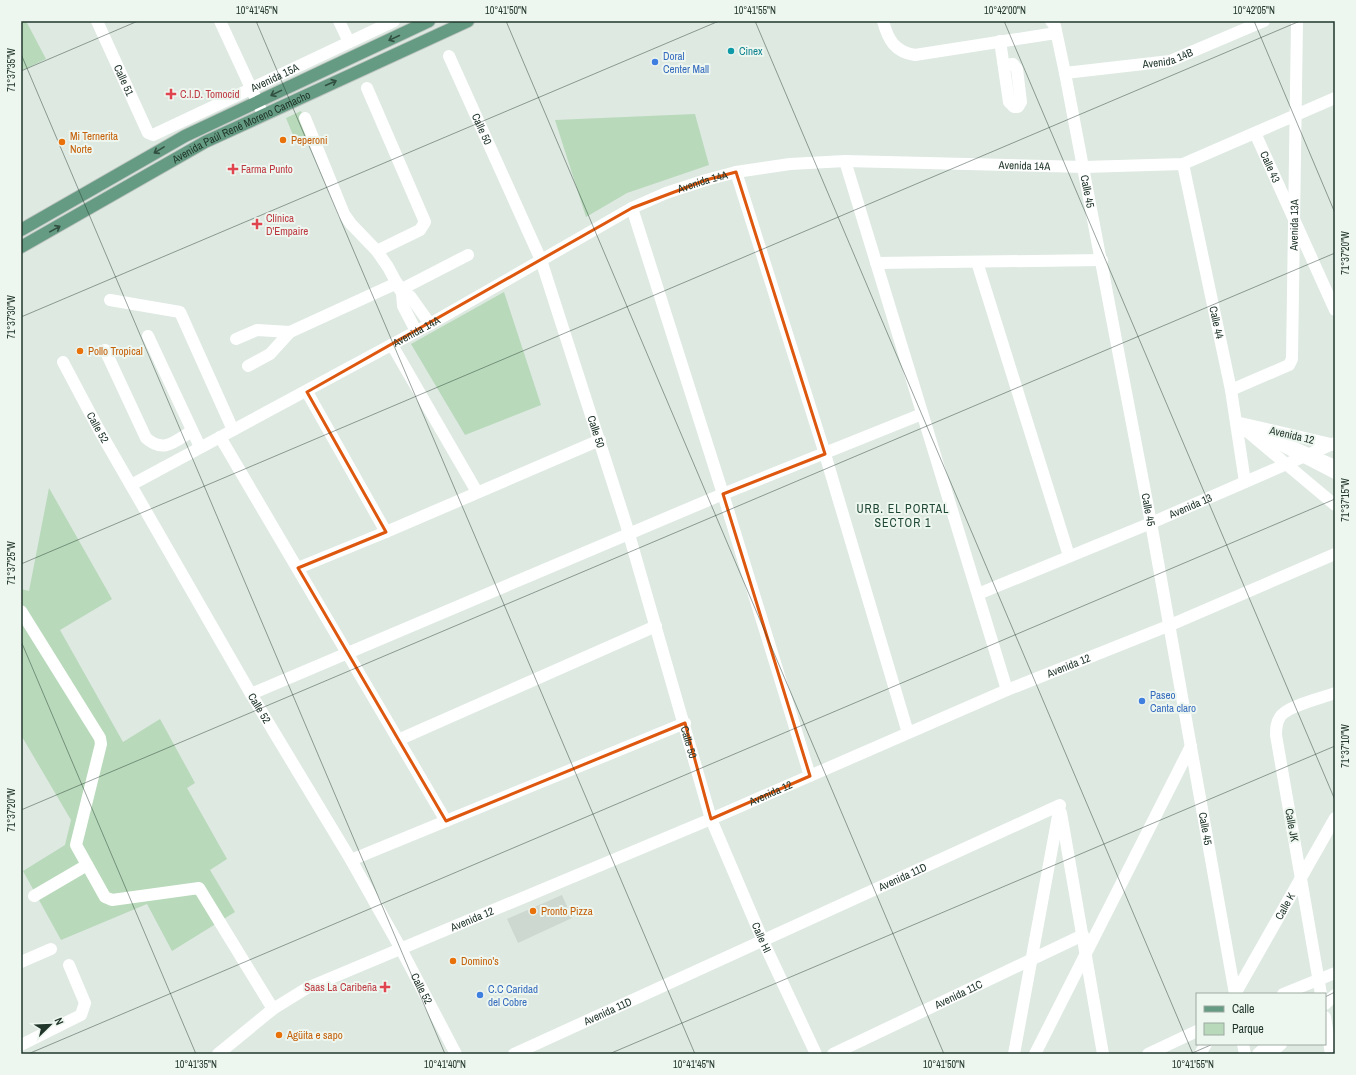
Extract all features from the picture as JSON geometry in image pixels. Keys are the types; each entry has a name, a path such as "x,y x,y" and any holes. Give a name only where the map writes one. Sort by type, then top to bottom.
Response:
{"main road":[{"name":"Avenida Paúl René Moreno Camacho","path":"21,230 185,136 429,21"},
{"name":"Avenida Paúl René Moreno Camacho","path":"21,248 188,151 263,114 468,21"}],"street":[{"name":"Calle 51","path":"97,21 148,133 156,134"},
{"path":"220,21 263,114"},
{"path":"339,21 349,42"},
{"name":"Avenida 15A","path":"156,134 250,87 394,21"},
{"path":"883,21 888,37 898,50 906,54 915,55 1000,41 1055,25"},
{"name":"Avenida 14B","path":"1065,73 1170,61 1264,21"},
{"name":"Avenida 13A","path":"1231,390 1289,365 1292,359 1297,21"},
{"name":"Calle 45","path":"1055,25 1102,260 1151,523 1168,626 1235,993"},
{"path":"1000,41 1005,65"},
{"name":"Calle 50","path":"449,56 541,260 600,440 685,723 711,820"},
{"path":"367,88 425,222 420,230 377,251"},
{"name":"Avenida 14A","path":"131,486 220,436 307,392 430,324 632,208 679,188 736,172 790,164 845,161 1084,167 1183,164 1335,99"},
{"path":"305,118 344,214 351,224 377,251 400,289 410,296 430,324"},
{"name":"Calle 43","path":"1255,133 1335,310"},
{"path":"845,161 1007,690"},
{"name":"Calle 44","path":"1183,164 1231,390 1245,482"},
{"path":"736,172 825,454 908,733"},
{"path":"632,208 723,494 810,776"},
{"path":"236,339 257,330 290,332 400,289 468,254"},
{"path":"876,263 1102,260"},
{"path":"977,262 1070,556"},
{"path":"400,289 403,306 416,331"},
{"path":"110,300 180,312 233,430"},
{"path":"248,366 270,354 290,332"},
{"path":"148,336 200,447"},
{"path":"392,345 477,492"},
{"path":"106,350 146,438 155,446 164,446 192,431"},
{"name":"Calle 52","path":"62,362 131,486 251,694 351,860 401,949 456,1054"},
{"path":"307,392 386,532"},
{"path":"251,694 346,652 723,494 922,414"},
{"path":"1236,422 1335,466"},
{"path":"1236,422 1335,473"},
{"name":"Avenida 12","path":"1236,422 1335,444"},
{"name":"Avenida 12","path":"1236,422 1335,505"},
{"path":"220,436 446,822"},
{"path":"298,568 600,440"},
{"name":"Avenida 13","path":"978,594 1151,523 1335,444"},
{"name":"Avenida 12","path":"218,1054 273,1009 307,988 711,820 1007,690 1168,626 1335,554"},
{"path":"21,611 100,738 101,744 76,842 77,848 105,897 108,899 200,888 273,1009"},
{"path":"398,740 656,626"},
{"name":"Calle JK","path":"1320,993 1319,979 1276,735 1276,724 1280,715 1288,710 1335,693"},
{"path":"351,860 685,723"},
{"path":"1035,1054 1191,746"},
{"path":"1060,805 1084,935 1103,1054"},
{"path":"1014,1054 1060,805"},
{"name":"Avenida 11D","path":"514,1054 1060,805"},
{"name":"Calle K","path":"1236,993 1335,818"},
{"name":"Calle HI","path":"711,820 763,941 816,1054"},
{"path":"34,896 86,865"},
{"name":"Avenida 11C","path":"832,1054 1084,935"},
{"path":"21,962 51,949"},
{"path":"21,1045 81,1015 85,1003 69,965"},
{"path":"1285,993 1335,973"},
{"path":"1321,993 1335,979"},
{"path":"1326,1003 1335,995"},
{"path":"1326,1023 1331,1054"},
{"path":"1148,1054 1196,1031"},
{"path":"1200,1054 1205,1045"},
{"path":"1258,1054 1268,1045"},
{"path":"1270,1054 1280,1045"}],"highlighted area":[{"path":"736,172 825,454 723,494 810,776 711,819 685,723 446,821 298,568 386,532 307,392 632,208 706,180"}],"shaded area":[{"path":"562,895 572,918 518,943 507,919"}],"green space":[{"path":"21,21 26,21 46,59 21,71"},
{"path":"301,111 312,139 297,145 286,118"},
{"path":"695,114 709,165 627,193 586,217 555,120"},
{"path":"504,292 541,405 465,435 411,344"},
{"path":"49,488 112,599 60,630 123,742 160,719 195,783 187,788 227,859 210,870 235,912 172,951 147,904 61,940 23,871 65,845 71,820 21,735 21,677 23,665 21,664 21,589 29,591"}],"place":[{"name":"Cinex","path":"731,51"},
{"name":"Doral Center Mall","path":"655,62"},
{"name":"C.I.D. Tomocid","path":"171,94"},
{"name":"Peperoni","path":"283,140"},
{"name":"Mi Ternerita Norte","path":"62,142"},
{"name":"Farma Punto","path":"233,169"},
{"name":"Clínica D'Empaire","path":"257,224"},
{"name":"Pollo Tropical","path":"80,351"},
{"name":"Paseo Canta claro","path":"1142,701"},
{"name":"Pronto Pizza","path":"533,911"},
{"name":"Domino's","path":"453,961"},
{"name":"Saas La Caribeña","path":"385,987"},
{"name":"C.C Caridad del Cobre","path":"480,995"},
{"name":"Agüita e sapo","path":"279,1035"}],"district":[{"name":"URB. EL PORTAL SECTOR 1","path":"903,516"}]}
